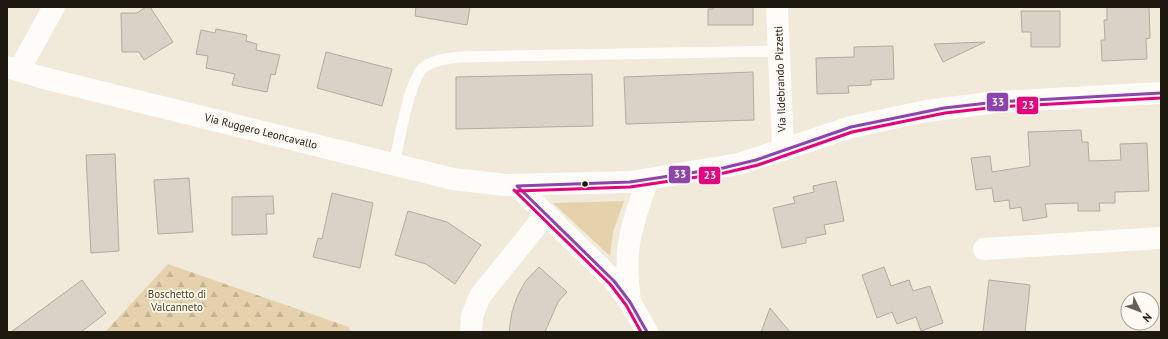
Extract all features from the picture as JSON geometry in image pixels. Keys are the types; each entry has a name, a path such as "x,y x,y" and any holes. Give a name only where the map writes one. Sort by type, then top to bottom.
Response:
{"street":[{"path":"13,68 54,7"},
{"name":"Via Ildebrando Pizzetti","path":"777,7 783,150"},
{"name":"Via Ruggero Leoncavallo","path":"13,68 44,78 468,182 517,186 618,183 731,166 851,127 944,108 998,102 1161,93"},
{"path":"630,302 627,269 628,246 648,179"},
{"path":"517,186 604,270 630,302 647,332"},
{"path":"471,332 472,316 480,296 546,214"},
{"path":"984,249 1161,238"}],"lane":[{"path":"394,164 416,78 425,66 438,60 460,57 779,51"}],"green space":[{"path":"624,201 613,232 610,256 553,203"},
{"name":"Boschetto di Valcanneto","path":"168,264 349,327 350,332 105,332"}],"building":[{"path":"146,7 150,7 173,42 144,60 139,52 122,52 121,13 137,13"},
{"path":"416,7 470,7 467,25 415,16"},
{"path":"713,7 753,7 753,25 708,25 708,9 713,9"},
{"path":"1107,7 1149,7 1150,38 1146,39 1147,59 1102,61 1101,40 1105,40 1104,20 1107,20"},
{"path":"1021,11 1060,11 1060,47 1031,47 1031,32 1022,32"},
{"path":"216,29 247,35 246,41 257,44 256,50 280,55 275,75 271,74 267,92 232,85 235,74 206,68 208,56 196,54 201,30 215,33"},
{"path":"985,42 943,62 934,44"},
{"path":"893,46 894,79 871,80 871,85 848,86 849,93 817,94 816,58 854,57 854,47"},
{"path":"326,52 392,69 382,106 317,88"},
{"path":"753,72 754,120 626,124 624,77"},
{"path":"592,74 593,126 456,129 456,77"},
{"path":"1081,130 1082,142 1088,142 1089,161 1121,160 1120,144 1147,143 1149,191 1115,192 1115,203 1099,203 1100,211 1078,211 1078,203 1045,204 1047,217 1023,221 1021,207 1010,209 1009,200 994,202 992,188 976,190 971,158 990,156 992,172 1030,166 1028,132"},
{"path":"115,154 119,251 91,253 86,155"},
{"path":"189,178 193,232 158,234 154,180"},
{"path":"836,181 844,221 824,225 826,234 806,238 806,243 782,248 773,208 795,203 793,197 814,192 813,186"},
{"path":"332,193 373,203 360,268 313,257 318,238 322,239"},
{"path":"273,196 274,214 266,214 267,234 232,235 232,197"},
{"path":"408,211 447,222 481,245 455,284 426,264 395,255"},
{"path":"539,267 567,292 558,302 545,332 509,332 512,312 517,297 525,282"},
{"path":"884,267 891,286 909,280 913,291 930,286 943,323 921,331 916,317 897,324 892,312 877,318 862,275"},
{"path":"82,280 106,313 81,332 11,332"},
{"path":"989,280 1030,285 1025,332 983,332"},
{"path":"770,308 790,332 761,332"}],"transit line":[{"name":"33","path":"517,186 630,182 723,168 756,160 851,127 944,108 997,102 1161,93"},
{"name":"23","path":"517,191 630,187 724,173 758,165 852,132 945,113 997,107 1161,98"},
{"name":"33","path":"517,186 614,281 630,302 647,332"},
{"name":"23","path":"514,190 610,284 626,305 641,332"}]}
